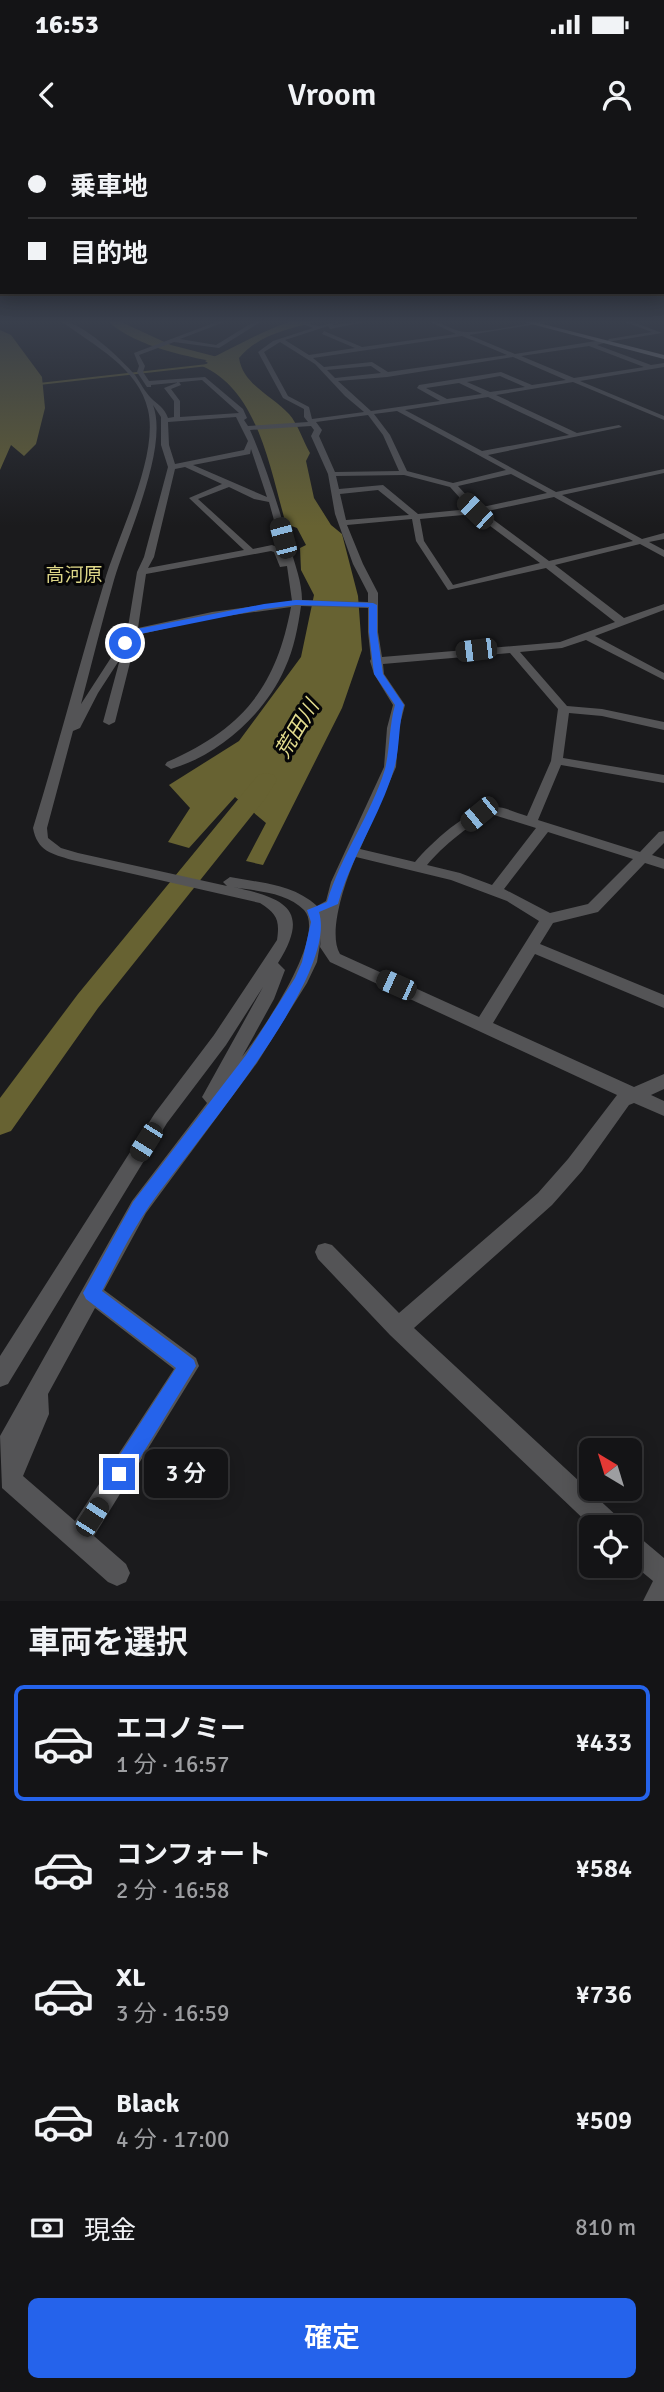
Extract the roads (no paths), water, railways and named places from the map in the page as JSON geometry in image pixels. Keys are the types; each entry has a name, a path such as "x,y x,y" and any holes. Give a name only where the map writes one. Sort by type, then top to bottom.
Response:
{"street":[{"path":"0,1376 161,1118 220,1041 270,965 284,941 287,923 281,909 264,899 77,857 56,850 42,840 40,828 150,452 152,411 140,389"},
{"path":"146,399 151,396 149,389"},
{"path":"168,389 177,401 177,419"},
{"path":"171,765 211,747 248,714 278,675 289,648 299,603 272,500 242,410 234,407 216,389"},
{"path":"280,389 285,397 307,408 307,417 318,430 315,436 316,444 332,474 339,514 358,564 373,593 370,605 375,661 379,674 399,705 393,727 390,767 332,904 328,947 335,958 664,1109"},
{"path":"342,389 369,412 386,435 404,473"},
{"path":"423,389 447,401"},
{"path":"477,389 576,435"},
{"path":"165,420 238,415 242,423 248,426 312,423 520,389"},
{"path":"595,389 664,418"},
{"path":"109,722 132,633 142,572 149,557 172,467 165,445 164,414 153,401 146,399"},
{"path":"397,408 664,554"},
{"path":"480,454 619,427"},
{"path":"172,467 247,452 249,443 253,442"},
{"path":"185,464 257,497 272,500"},
{"path":"332,474 404,473 453,485 513,471"},
{"path":"343,523 475,511 664,471"},
{"path":"229,484 193,498 249,550"},
{"path":"453,485 475,511 618,618 621,623"},
{"path":"337,492 380,487 415,515 424,548 451,588 664,536"},
{"path":"142,572 170,569 249,550 278,550 286,574 295,582"},
{"path":"66,736 74,729 92,693 132,633 212,615 299,603 370,605"},
{"path":"375,661 476,650 514,651 562,645 664,607"},
{"path":"587,636 664,677"},
{"path":"494,892 538,824 557,761 564,709 514,651"},
{"path":"564,709 612,713 664,726"},
{"path":"557,761 664,779"},
{"path":"419,866 430,853 479,814 487,811 538,824 664,864"},
{"path":"353,852 419,866 494,892 548,919 593,908 645,858 664,835"},
{"path":"0,1459 139,1207 251,1058 309,962 317,922 313,910 304,902 283,891 221,880 209,886"},
{"path":"313,910 332,904"},
{"path":"483,1025 548,919"},
{"path":"531,946 664,1002"},
{"path":"206,1115 209,1102 266,999 277,970 270,965"},
{"path":"398,1328 545,1199 575,1165 623,1100 638,1096 664,1081"},
{"path":"326,1252 398,1328 597,1515"},
{"path":"78,1539 188,1366 92,1293"},
{"path":"37,1392 38,1414 10,1480 117,1573"},
{"path":"642,1556 664,1574"},
{"path":"656,1601 664,1586"}],"water":[{"path":"0,389 43,389 45,408 36,444 24,456 11,445 0,470"},
{"path":"232,389 259,389 292,418 298,428 310,453 306,461 314,498 331,525 342,534 358,596 362,650 342,708 263,865 246,861 266,823 235,797 189,848 168,842 190,808 169,785 239,741 301,657 314,595 301,570 300,548 306,545 297,528 286,524 259,434"}],"waterway":[{"name":"荒田川","path":"0,1122 88,1001 266,780"}],"district":[{"name":"高河原","path":"74,574"}]}
